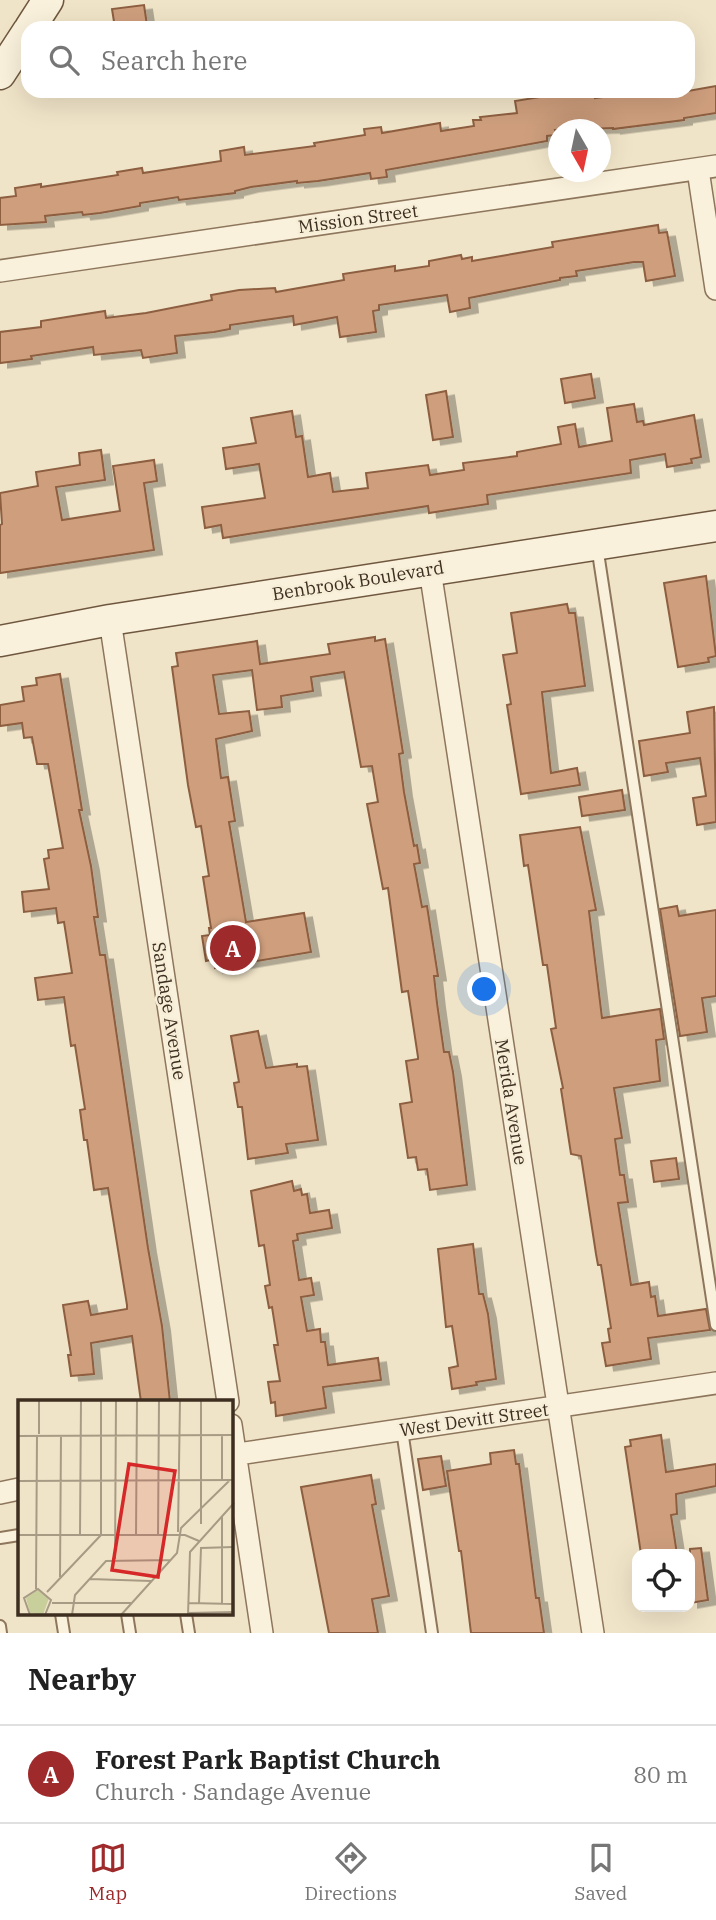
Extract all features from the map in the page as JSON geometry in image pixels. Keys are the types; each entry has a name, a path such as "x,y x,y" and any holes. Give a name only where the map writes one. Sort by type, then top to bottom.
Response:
{"street":[{"path":"34,21 48,0"},
{"path":"0,74 21,41"},
{"path":"707,168 716,289"},
{"name":"Mission Street","path":"0,271 707,168"},
{"name":"Benbrook Boulevard","path":"3,642 110,620 716,526"},
{"name":"Merida Avenue","path":"430,570 593,1633"},
{"name":"Sandage Avenue","path":"110,620 228,1400"},
{"name":"West Devitt Street","path":"233,1454 716,1383"},
{"path":"233,1454 237,1502 262,1633"},
{"path":"0,1493 18,1489"}],"lane":[{"path":"597,544 716,1325"},
{"path":"402,1430 432,1633"},
{"path":"0,1538 18,1535"},
{"path":"0,1626 1,1633"}],"building":[{"path":"144,5 146,21 114,21 112,9"},
{"path":"716,86 716,113 613,129 611,119 548,119 547,141 386,170 387,177 371,179 370,173 318,181 297,181 251,187 235,193 140,203 140,206 100,213 45,216 46,222 0,225 0,198 16,196 15,188 41,184 41,187 118,175 117,172 142,168 143,173 221,161 220,151 244,147 245,155 315,146 314,143 365,135 364,129 381,127 382,133 440,123 441,131 474,126 473,120 481,120 480,117 517,113 515,101 534,98 695,98 695,90"},
{"path":"658,225 659,233 667,232 675,276 646,281 643,262 634,262 576,271 577,276 469,298 470,308 450,312 447,295 379,305 379,310 373,311 376,332 340,337 337,317 294,325 293,316 230,325 230,329 214,332 175,336 177,353 143,358 141,350 94,355 93,347 0,363 0,332 41,327 41,321 105,311 106,318 146,313 212,300 211,295 239,290 275,288 276,292 344,280 343,274 395,266 395,271 429,266 429,261 461,255 462,259 472,257 472,261 553,247 552,242"},
{"path":"591,374 595,398 565,403 561,379"},
{"path":"446,391 453,437 433,440 426,395"},
{"path":"634,404 637,422 643,421 644,425 694,415 701,457 691,459 692,463 667,467 665,454 630,460 631,473 487,495 488,504 429,513 428,506 223,538 221,525 205,528 202,507 265,498 259,464 226,469 223,448 256,443 251,418 292,411 296,437 302,436 308,477 330,473 333,492 368,488 366,473 428,465 430,475 464,470 463,463 517,456 517,452 561,444 558,427 575,424 579,447 612,441 607,408"},
{"path":"101,450 105,480 56,487 62,520 120,511 113,466 154,460 157,481 144,483 154,550 0,573 0,493 38,486 36,472 80,465 79,453"},
{"path":"706,576 716,656 708,658 709,662 678,667 664,583"},
{"path":"567,604 569,613 575,613 585,686 542,692 551,773 577,768 580,785 521,794 507,705 511,704 503,655 517,653 511,613"},
{"path":"375,637 375,641 385,639 403,753 399,754 404,792 414,846 417,845 420,863 414,864 422,907 427,906 438,976 434,976 444,1052 449,1052 453,1072 467,1185 430,1190 427,1169 418,1170 416,1157 408,1158 400,1104 412,1102 406,1061 418,1057 408,991 402,992 388,888 383,889 367,804 378,802 372,766 361,767 344,672 311,677 313,691 281,696 282,707 257,710 252,670 213,675 219,714 249,711 252,731 216,739 221,778 228,777 235,821 229,822 246,922 304,913 311,952 215,968 214,959 206,961 202,936 210,935 211,928 203,877 209,876 201,826 196,827 188,785 172,667 178,666 176,653 257,641 260,664 330,654 328,644"},
{"path":"60,674 82,810 79,810 91,866 98,917 94,917 100,955 105,955 162,1326 170,1400 141,1400 132,1336 91,1343 94,1374 71,1376 68,1355 71,1355 63,1305 88,1301 91,1315 127,1309 127,1305 108,1188 94,1190 80,1110 85,1109 75,1045 71,1046 64,997 38,1000 35,978 72,973 64,922 58,923 56,908 24,912 22,892 49,889 44,859 49,858 48,850 63,848 48,764 37,764 32,737 24,738 22,723 0,726 0,705 24,701 22,687 37,685 36,678"},
{"path":"714,707 716,822 697,825 693,798 706,796 700,758 666,763 668,772 644,776 639,741 690,733 687,712"},
{"path":"622,790 625,810 582,816 579,797"},
{"path":"580,827 596,910 589,911 602,1018 660,1009 664,1039 656,1040 660,1081 614,1088 622,1138 615,1139 620,1175 624,1175 628,1202 618,1203 631,1285 649,1282 651,1297 655,1296 658,1316 706,1309 710,1330 648,1338 651,1359 606,1366 602,1343 610,1342 608,1329 611,1328 601,1265 598,1265 581,1156 571,1154 561,1089 563,1088 551,1029 556,1028 547,965 543,965 528,865 524,866 520,835"},
{"path":"677,906 679,916 716,910 716,996 702,998 707,1032 680,1036 660,909"},
{"path":"258,1031 266,1068 297,1064 297,1067 307,1066 318,1140 286,1144 288,1153 248,1159 242,1107 238,1107 234,1083 239,1082 231,1036"},
{"path":"676,1158 679,1179 654,1182 651,1161"},
{"path":"292,1181 294,1191 301,1189 302,1195 307,1194 310,1213 329,1210 332,1228 297,1234 298,1240 293,1241 299,1280 311,1278 314,1295 301,1297 307,1331 320,1329 328,1365 378,1358 381,1380 323,1387 326,1408 276,1416 275,1402 271,1403 268,1382 280,1381 274,1345 278,1345 272,1307 269,1308 265,1286 270,1285 264,1245 259,1246 251,1191"},
{"path":"473,1244 479,1294 483,1294 488,1314 496,1379 452,1389 449,1368 458,1366 452,1326 446,1327 438,1249"},
{"path":"661,1435 666,1472 716,1464 716,1486 676,1494 677,1514 671,1515 676,1549 640,1549 625,1447 631,1446 630,1440"},
{"path":"514,1450 516,1464 519,1464 536,1598 539,1598 544,1633 471,1633 461,1551 447,1471 491,1464 490,1453"},
{"path":"441,1456 446,1486 423,1490 418,1459"},
{"path":"371,1475 376,1504 372,1505 389,1596 372,1599 378,1633 329,1633 301,1487"},
{"path":"701,1548 708,1600 695,1602 695,1549 690,1549"}],"place":[{"name":"Forest Park Baptist Church","path":"233,948"}]}
